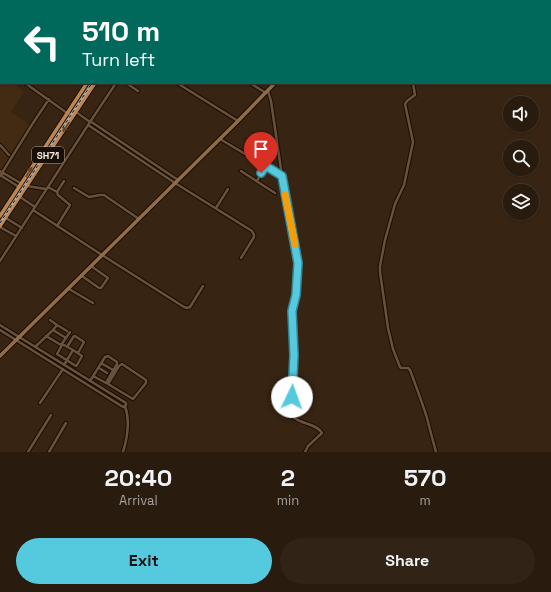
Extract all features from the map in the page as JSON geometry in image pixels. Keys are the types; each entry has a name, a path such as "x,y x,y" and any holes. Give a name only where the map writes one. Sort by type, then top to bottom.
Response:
{"main road":[{"name":"SH71","path":"0,216 86,84"},
{"name":"SH71","path":"0,226 94,84"}],"street":[{"path":"26,84 67,113 75,114 90,122 177,182 252,231 254,235 253,240 241,258"},
{"path":"0,261 115,84"},
{"path":"128,84 138,91"},
{"path":"182,84 238,121"},
{"path":"252,84 267,92 272,101 282,176 298,263 296,295 292,311 294,355 292,414 294,418 319,429 322,433 308,446 305,452"},
{"path":"0,356 140,219 273,84"},
{"path":"413,84 416,95 405,104 413,142 404,185 395,204 385,240 380,266 380,278 393,349 400,367 408,368 410,370 421,399 436,452"},
{"path":"21,186 0,174 49,100"},
{"path":"88,125 177,182"},
{"path":"220,139 282,176"},
{"path":"0,145 9,155"},
{"path":"257,181 266,166"},
{"path":"241,171 275,192"},
{"path":"57,192 64,181"},
{"path":"27,186 47,188 57,192 58,195 70,205 57,226"},
{"path":"74,188 89,197 104,195 140,219"},
{"path":"216,208 228,189"},
{"path":"20,197 57,226 184,307 190,307 203,286"},
{"path":"6,218 22,228"},
{"path":"0,226 16,236"},
{"path":"82,276 99,288 102,287 108,278 91,266"},
{"path":"69,288 93,304"},
{"path":"50,320 68,332 66,338 57,351"},
{"path":"0,325 18,339 123,407 125,406"},
{"path":"35,347 57,325"},
{"path":"0,330 35,347 126,403 127,431 122,452"},
{"path":"53,330 66,338"},
{"path":"46,336 61,345"},
{"path":"67,347 75,336 84,342 78,353"},
{"path":"62,345 67,347 82,357 77,366 57,353 62,345"},
{"path":"64,365 73,350"},
{"path":"90,381 93,376 99,368 105,357 108,356 117,362 106,383 93,376"},
{"path":"101,363 113,370"},
{"path":"120,365 146,380 146,383 133,399 121,392 108,384 120,365"},
{"path":"40,403 63,368"},
{"path":"99,368 107,373"},
{"path":"99,386 102,382"},
{"path":"117,398 121,392"},
{"path":"28,452 51,415"},
{"path":"49,452 66,423"}],"shaded area":[{"path":"0,84 15,84 24,92 11,112 32,126 0,176"}],"railway":[{"path":"0,223 91,84"}],"slow traffic":[{"path":"285,195 295,244"}],"route":[{"path":"261,173 266,166 282,176 298,263 296,295 292,308 294,355 292,397"}]}
